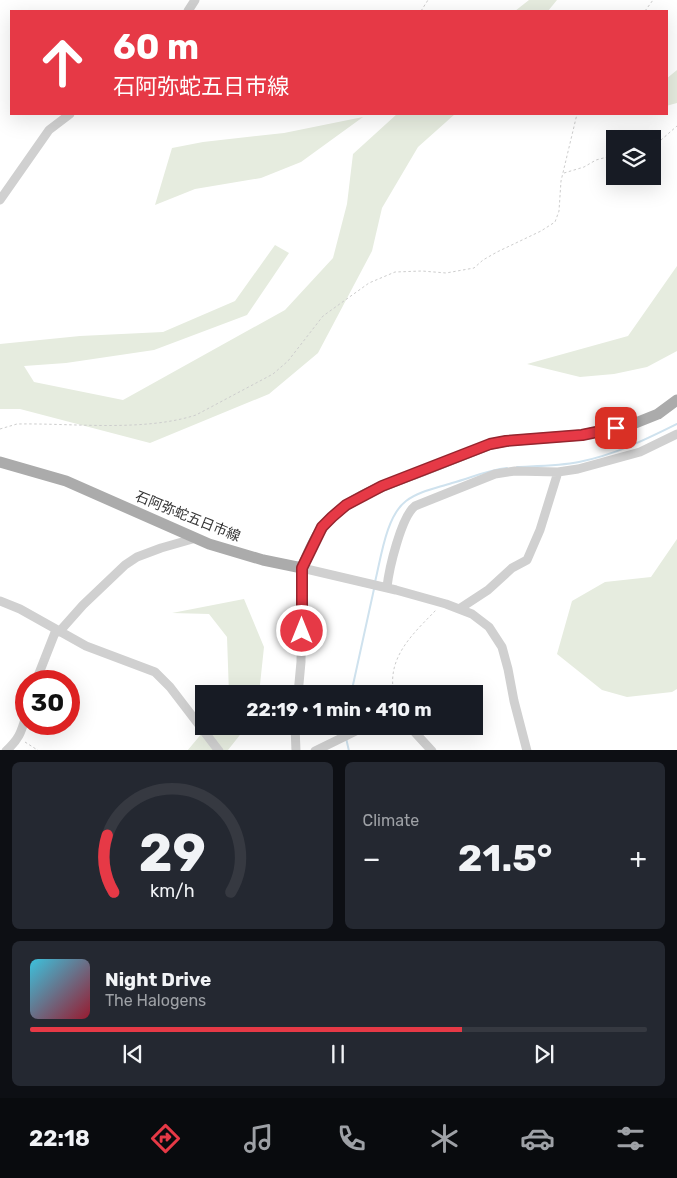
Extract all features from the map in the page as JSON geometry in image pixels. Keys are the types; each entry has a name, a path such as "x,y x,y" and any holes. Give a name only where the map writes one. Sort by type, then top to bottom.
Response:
{"main road":[{"path":"302,568 322,527 346,505 382,486 490,444 582,435 633,424 658,414 677,400"},
{"name":"石阿弥蛇五日市線","path":"0,462 66,481 196,538 231,551 302,568"}],"street":[{"path":"0,200 49,130 69,115"},
{"path":"387,587 390,568 406,517 414,506 495,474 558,472 578,469 640,452 677,434"},
{"path":"459,609 488,590 512,568 527,560 540,530 558,472"},
{"path":"41,670 57,631 124,565 137,557 161,548 196,538"},
{"path":"299,685 301,662 302,568 387,587 443,603 472,614 489,627 502,647 527,750"},
{"path":"0,601 20,609 86,646 154,672 170,687 218,750"},
{"path":"6,750 19,735"},
{"path":"295,735 296,750"},
{"path":"315,750 347,735"},
{"path":"418,735 432,750"}],"path":[{"path":"0,429 17,424 152,424 184,419 196,415 273,374 288,361 323,316 369,283 394,272 422,271 446,273 474,268 497,252 555,222 559,211 563,173 577,115"},
{"path":"661,140 677,126"},
{"path":"563,173 606,158"},
{"path":"392,685 396,659 407,640 443,603"},
{"path":"18,738 39,750"}],"shaded area":[{"path":"529,0 557,0 549,10 516,10"},
{"path":"677,70 677,103 668,105 668,77"},
{"path":"396,115 454,115 418,147 382,208 372,251 318,353 269,394 150,443 20,409 0,409 0,344 80,336 163,332 235,301 275,245 289,253 247,315 154,350 66,363 24,366 34,382 123,400 285,310 333,258 347,204 353,154"},
{"path":"363,117 301,162 261,178 195,189 155,205 172,148 203,142 284,133"},
{"path":"677,266 677,351 647,367 614,374 580,377 527,364 628,336"},
{"path":"677,539 677,689 672,692 627,697 602,690 557,654 572,601 605,582 651,577"},
{"path":"244,599 264,647 260,685 229,685 227,637 209,614 172,613"},
{"path":"200,735 240,735 228,750 188,750"}],"waterway":[{"path":"517,467 548,466 592,459 629,446 677,424"},
{"path":"375,582 389,527 399,508 406,501 428,490 486,472 507,468"},
{"path":"353,685 374,589"},
{"path":"346,738 349,750"}],"route":[{"path":"302,631 302,568 322,527 346,505 382,486 490,444 582,435 616,428"}]}
